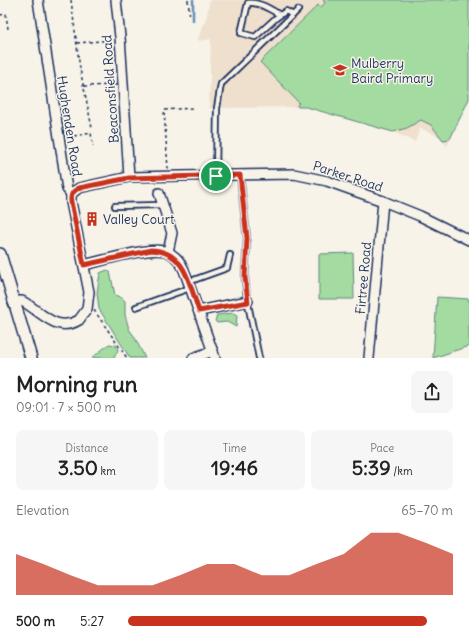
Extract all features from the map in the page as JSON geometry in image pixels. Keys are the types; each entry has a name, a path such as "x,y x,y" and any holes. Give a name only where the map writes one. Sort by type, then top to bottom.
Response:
{"street":[{"name":"Hughenden Road","path":"38,0 67,189 71,194 71,202 84,265 89,302"},
{"name":"Beaconsfield Road","path":"116,0 121,40 129,178"},
{"name":"Parker Road","path":"71,194 79,188 129,178 286,174 306,176 327,181 383,201 420,216 469,240"},
{"path":"159,193 172,233 168,252"},
{"name":"Firtree Road","path":"369,358 383,201"},
{"path":"84,265 151,250 168,252 180,262 214,355 193,358"},
{"path":"0,254 13,302 31,358"},
{"path":"13,302 22,301 46,318 56,323 66,325 79,320 84,315 89,302"},
{"path":"199,311 248,302"}],"lane":[{"path":"280,15 267,7 248,3 242,33 255,37 286,11 293,15"},
{"path":"216,176 217,108 221,84 298,10"},
{"path":"240,175 247,238 245,277 248,302 259,358"},
{"path":"115,206 162,205"},
{"path":"136,307 227,268 230,255"}],"path":[{"path":"71,0 92,128"},
{"path":"188,0 190,18"},
{"path":"0,15 6,14 8,30"},
{"path":"77,43 121,40"},
{"path":"84,86 123,84"},
{"path":"168,177 164,110 192,108"},
{"path":"59,139 91,133 93,146"},
{"path":"89,302 127,358"}],"shaded area":[{"name":"Mulberry Baird Primary","path":"210,0 469,0 469,99 447,146 440,137 420,128 415,142 393,132 306,107 209,108 211,39 199,41 198,38 206,19"}],"green space":[{"name":"Mulberry Baird Primary","path":"323,0 469,0 469,99 450,139 443,140 431,125 421,120 407,128 393,132 306,107 298,107 297,105 299,103 260,62 318,5 321,7 325,3"},
{"path":"353,253 354,299 319,299 319,254"},
{"path":"107,270 110,272 115,295 125,301 125,315 129,329 145,358 130,358 99,309 97,293 100,273"},
{"path":"437,297 469,299 469,346 433,358"},
{"path":"233,313 237,315 236,327 227,322 217,323 215,321 217,315"},
{"path":"109,344 116,345 118,350 114,358 92,358"}],"waterway":[{"path":"193,0 193,20"}],"place":[{"name":"Mulberry Baird Primary","path":"340,70"},
{"name":"Valley Court","path":"92,219"}],"route":[{"path":"240,175 247,238 245,277 248,302 212,307 199,311 180,262 168,252 161,250 151,250 84,265 70,198 74,191 79,188 129,178 216,176 240,175"}]}
